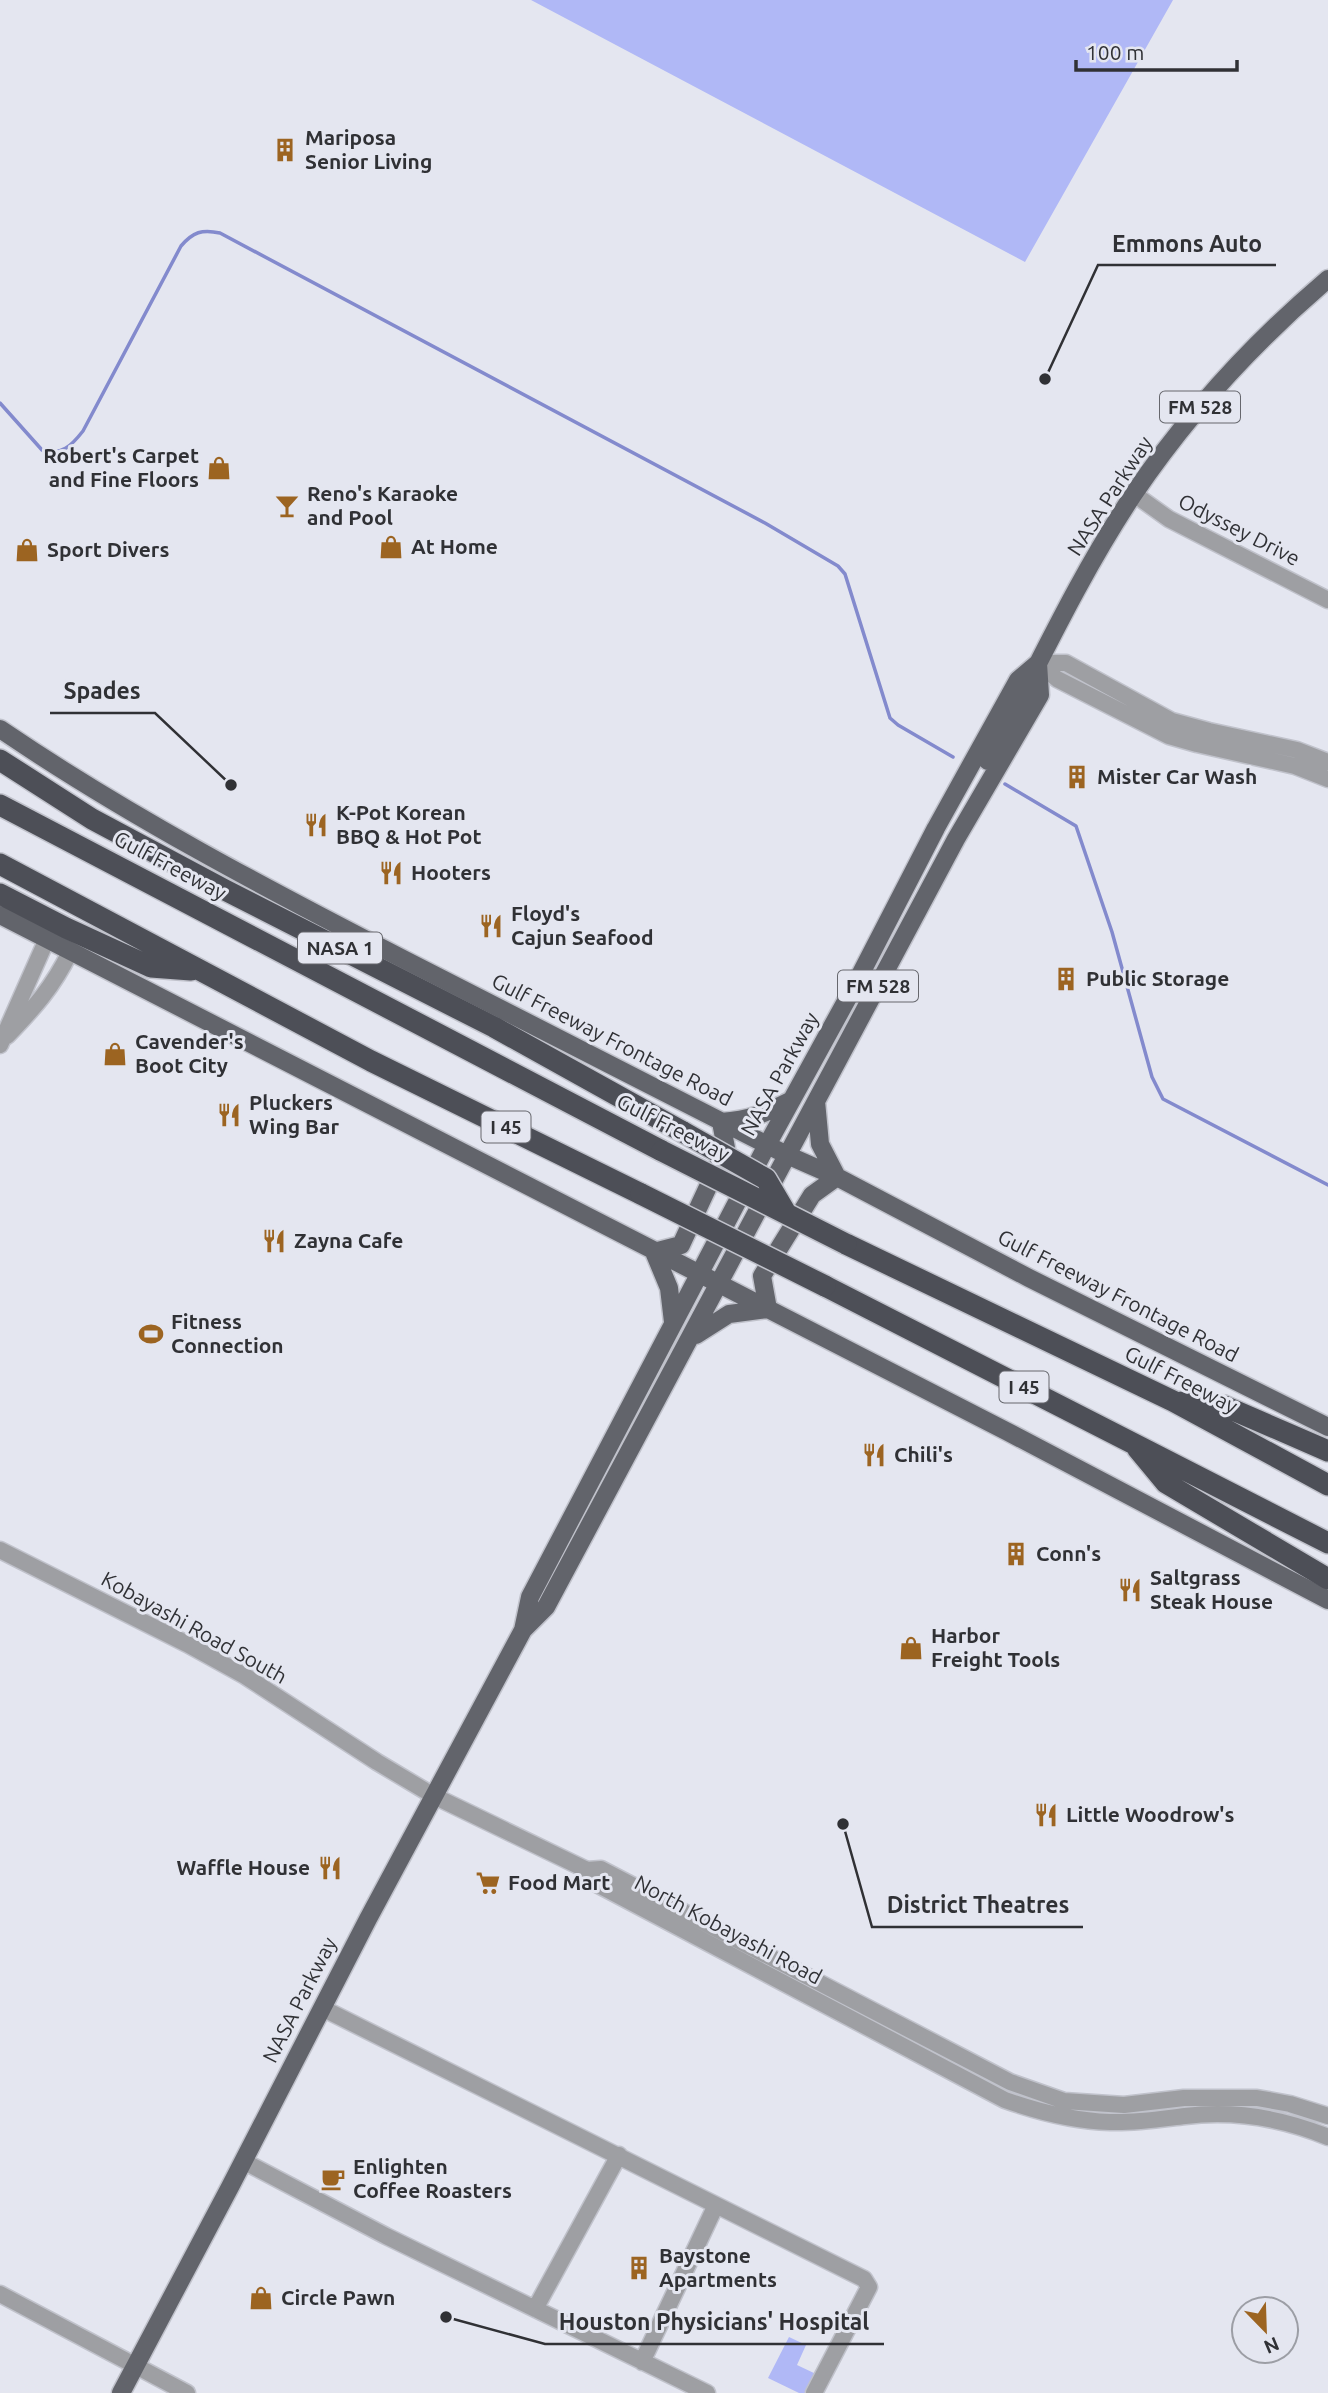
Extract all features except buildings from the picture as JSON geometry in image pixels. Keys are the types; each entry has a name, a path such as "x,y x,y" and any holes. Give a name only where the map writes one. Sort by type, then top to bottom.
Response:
{"highway":[{"name":"NASA 1","path":"0,760 92,819 494,1027 766,1179 786,1213"},
{"name":"Gulf Freeway","path":"0,805 663,1151 846,1244 1173,1401 1328,1485"},
{"name":"I 45","path":"0,864 371,1061 825,1286 1328,1542"},
{"path":"0,894 152,967 204,971"},
{"path":"1173,1401 1224,1406 1328,1451"},
{"path":"1131,1441 1166,1483 1328,1579"}],"main road":[{"name":"NASA Parkway","path":"121,2393 523,1630 530,1597 699,1274 936,828 1018,680 1038,663 1134,494 1205,401 1284,318 1328,279"},
{"name":"NASA Parkway","path":"523,1630 546,1607 692,1338 956,839 1040,695 1038,663"},
{"name":"Gulf Freeway Frontage Road","path":"0,729 57,768 135,814 320,916 721,1122 836,1177 1029,1278 1328,1427"},
{"path":"936,828 956,839"},
{"path":"0,915 1008,1432 1328,1600"},
{"path":"654,1252 681,1245 726,1148 721,1122 760,1116 793,1100"},
{"path":"768,1309 762,1276 812,1195 836,1177 820,1143 816,1100"},
{"path":"654,1252 669,1288 673,1324"},
{"path":"692,1338 729,1314 768,1309"}],"street":[{"name":"Odyssey Drive","path":"1134,494 1169,519 1328,600"},
{"path":"1038,663 1066,663 1151,711 1176,722 1297,750 1328,762"},
{"path":"1038,663 1057,680 1169,736 1295,766 1328,779"},
{"path":"0,1044 47,939"},
{"path":"0,1044 40,1003 58,978 70,952"},
{"name":"Kobayashi Road South","path":"0,1550 176,1638 245,1676 434,1796"},
{"name":"North Kobayashi Road","path":"434,1796 587,1870 601,1869 1010,2082 1064,2101 1124,2105 1184,2098 1257,2098 1290,2104 1328,2116"},
{"name":"North Kobayashi Road","path":"587,1870 591,1881 1005,2101 1068,2119 1111,2122 1233,2114 1258,2116 1303,2127 1328,2137"},
{"path":"857,2022 866,2005"},
{"path":"322,2008 863,2279 869,2284 814,2393"},
{"path":"1184,2098 1185,2116"},
{"path":"535,2309 619,2155"},
{"path":"243,2161 386,2236 707,2393"},
{"path":"642,2362 716,2204"},
{"path":"0,2294 187,2393"}],"shaded area":[{"path":"531,0 1173,0 1025,262"},
{"path":"789,2337 806,2345 797,2365 816,2374 807,2393 799,2393 768,2378"}],"waterway":[{"path":"0,403 42,450 55,452 70,445 83,431 181,246 198,233 220,233 765,523 838,566 845,574 890,718 953,757"},
{"path":"1005,784 1076,826 1112,932 1152,1077 1163,1099 1328,1185"}],"place":[{"name":"Mariposa Senior Living","path":"285,150"},
{"name":"Emmons Auto","path":"1045,379"},
{"name":"Robert's Carpet and Fine Floors","path":"219,468"},
{"name":"Reno's Karaoke and Pool","path":"287,506"},
{"name":"At Home","path":"391,547"},
{"name":"Sport Divers","path":"27,550"},
{"name":"Mister Car Wash","path":"1077,777"},
{"name":"Spades","path":"231,785"},
{"name":"K-Pot Korean BBQ & Hot Pot","path":"316,825"},
{"name":"Hooters","path":"391,873"},
{"name":"Floyd's Cajun Seafood","path":"491,926"},
{"name":"Public Storage","path":"1066,979"},
{"name":"Cavender's Boot City","path":"115,1054"},
{"name":"Pluckers Wing Bar","path":"229,1115"},
{"name":"Zayna Cafe","path":"274,1241"},
{"name":"Fitness Connection","path":"151,1334"},
{"name":"Chili's","path":"874,1455"},
{"name":"Conn's","path":"1016,1554"},
{"name":"Saltgrass Steak House","path":"1130,1590"},
{"name":"Harbor Freight Tools","path":"911,1648"},
{"name":"Little Woodrow's","path":"1046,1815"},
{"name":"District Theatres","path":"843,1824"},
{"name":"Waffle House","path":"330,1868"},
{"name":"Food Mart","path":"488,1883"},
{"name":"Enlighten Coffee Roasters","path":"333,2179"},
{"name":"Baystone Apartments","path":"639,2268"},
{"name":"Circle Pawn","path":"261,2298"},
{"name":"Houston Physicians' Hospital","path":"446,2317"}]}
